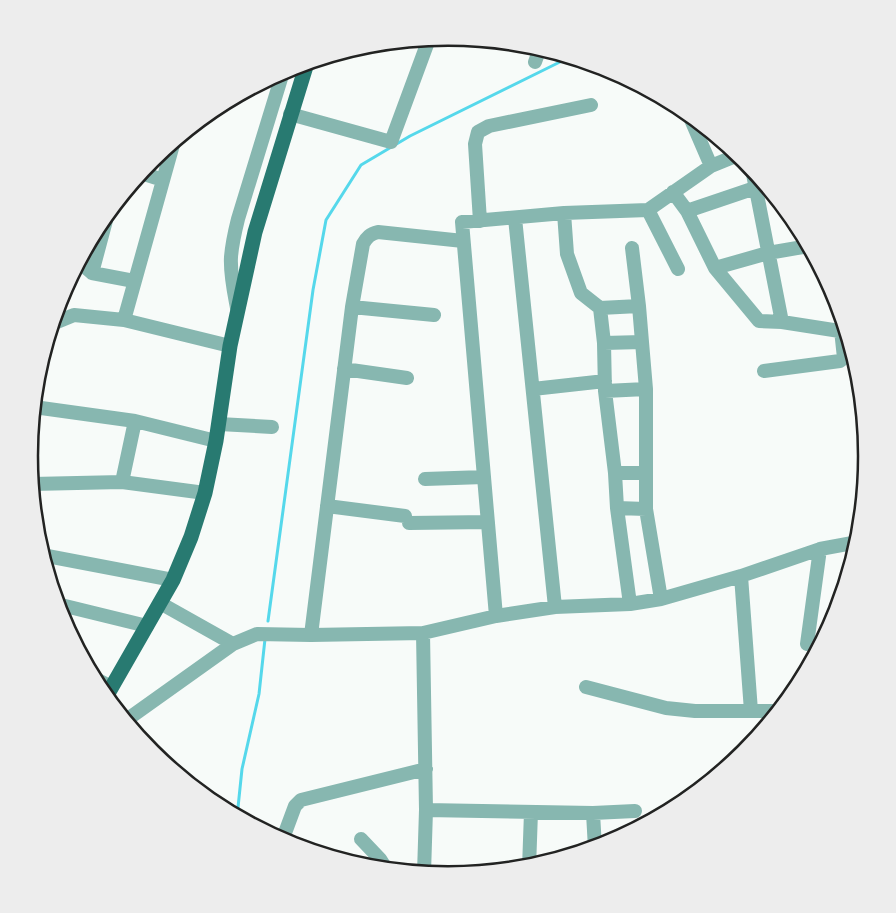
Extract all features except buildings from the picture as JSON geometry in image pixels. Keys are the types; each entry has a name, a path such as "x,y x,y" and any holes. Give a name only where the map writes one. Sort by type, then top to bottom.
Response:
{"main road":[{"path":"110,689 173,580 192,537 205,493 216,441 230,346 255,232 304,72"}],"street":[{"path":"290,114 391,142 426,47"},
{"path":"535,62 537,56"},
{"path":"238,312 231,273 233,241 238,218 280,82"},
{"path":"480,221 475,144 478,132 489,126 591,105"},
{"path":"696,130 711,166"},
{"path":"124,320 170,154"},
{"path":"496,616 462,222 648,210 711,166 730,158"},
{"path":"149,176 163,180"},
{"path":"754,183 782,322"},
{"path":"687,210 755,188"},
{"path":"673,192 687,210 715,268 759,321 838,327"},
{"path":"648,210 678,269"},
{"path":"564,214 567,254 581,292 600,308 639,306"},
{"path":"515,218 555,608"},
{"path":"311,635 352,307 363,244 366,237 378,232 464,241"},
{"path":"92,273 102,236"},
{"path":"715,268 768,253 802,247"},
{"path":"632,248 646,389 646,509 661,599"},
{"path":"84,266 92,273 134,280"},
{"path":"352,307 434,315"},
{"path":"600,308 604,343 605,386 615,473 616,508 630,604"},
{"path":"61,320 74,315 124,320 230,346"},
{"path":"604,343 642,342"},
{"path":"764,371 840,361 844,358 845,349"},
{"path":"344,369 407,378"},
{"path":"533,389 605,386 646,389"},
{"path":"41,407 135,421 216,441"},
{"path":"122,482 135,421"},
{"path":"219,424 272,427"},
{"path":"615,473 645,473"},
{"path":"425,479 484,477"},
{"path":"38,484 122,482 205,493"},
{"path":"327,506 407,520 488,522"},
{"path":"616,508 646,509"},
{"path":"131,717 233,644 257,634 423,633 496,616 555,608 630,604 661,599 741,576 820,549 849,544"},
{"path":"807,644 820,549"},
{"path":"49,556 173,580"},
{"path":"741,576 751,711"},
{"path":"160,603 233,644"},
{"path":"67,609 146,626"},
{"path":"423,633 426,769 424,866"},
{"path":"586,687 666,708 694,711 770,711"},
{"path":"285,833 292,811 301,800 426,769"},
{"path":"426,810 593,813 635,811"},
{"path":"529,859 531,812"},
{"path":"593,813 595,840"},
{"path":"361,839 381,861"}],"waterway":[{"path":"268,621 313,290 326,220 361,165 410,136 560,62"},
{"path":"238,809 242,769 259,694 265,639"}]}
